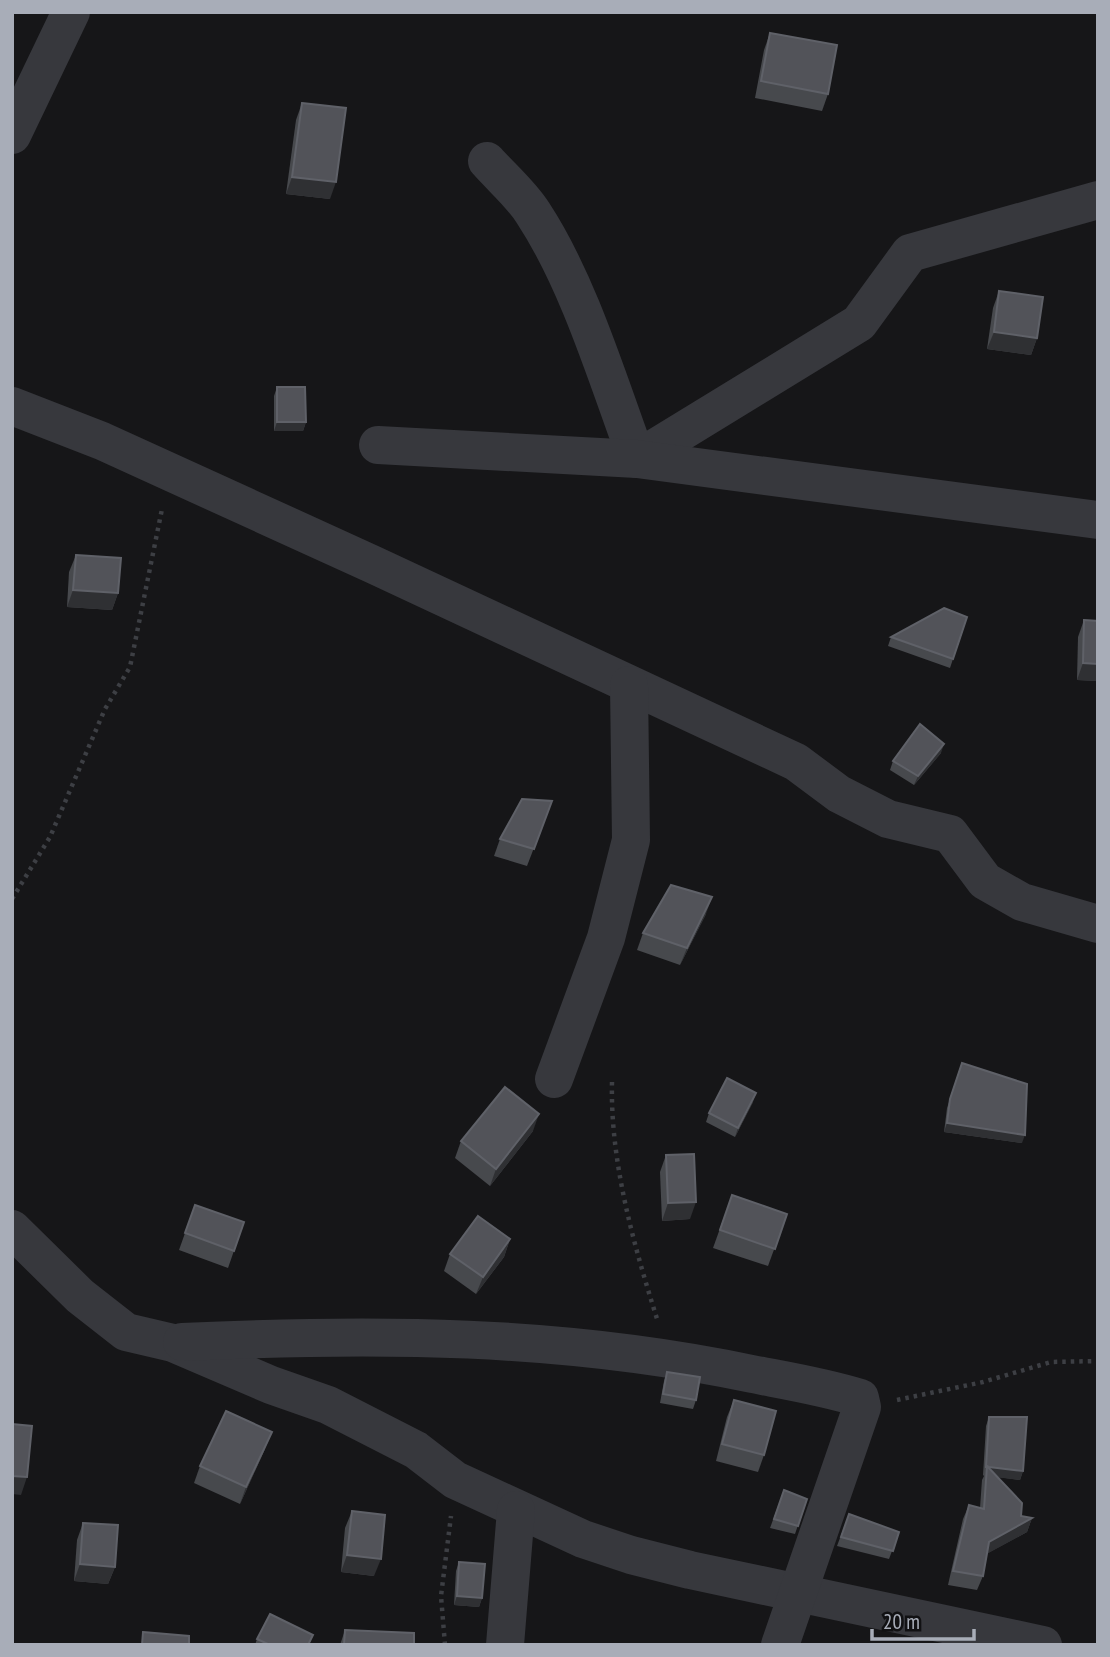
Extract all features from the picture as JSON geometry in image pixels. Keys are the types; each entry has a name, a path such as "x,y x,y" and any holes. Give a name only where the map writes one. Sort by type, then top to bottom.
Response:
{"street":[{"path":"12,135 71,12"},
{"path":"487,161 533,212 584,318 637,459"},
{"path":"637,459 859,323 909,253 1098,200"},
{"path":"12,406 102,441 796,762 839,794 888,819 950,834 985,881 1022,902 1098,924"},
{"path":"378,445 637,459 1098,520"},
{"path":"554,1079 606,938 631,840 629,685"},
{"path":"19,1250 127,1332 173,1343 351,1416 416,1450 455,1480 516,1510 631,1555 1043,1645"},
{"path":"173,1343 328,1336 491,1339 569,1344 669,1356 860,1398 862,1407 780,1645"},
{"path":"505,1645 516,1510"}],"path":[{"path":"12,899 50,836 105,709 130,667 166,472"},
{"path":"612,1082 611,1112 616,1145 641,1267 669,1356"},
{"path":"862,1407 983,1382 1051,1362 1098,1361"},
{"path":"445,1645 441,1596 455,1480"}],"building":[{"path":"770,33 837,45 828,94 761,81"},
{"path":"302,103 346,108 336,182 292,177"},
{"path":"999,291 1043,297 1037,338 994,332"},
{"path":"277,387 305,387 306,422 277,422"},
{"path":"76,555 121,558 118,593 73,590"},
{"path":"944,608 967,617 953,659 891,637"},
{"path":"1084,620 1098,621 1098,664 1083,663"},
{"path":"920,724 944,744 918,776 893,761"},
{"path":"522,799 552,801 534,849 500,839"},
{"path":"671,885 712,897 687,948 643,933"},
{"path":"962,1063 1027,1084 1025,1135 947,1123 950,1099"},
{"path":"727,1078 756,1093 738,1128 709,1113"},
{"path":"505,1087 539,1114 496,1169 461,1141"},
{"path":"694,1154 696,1202 668,1203 666,1155"},
{"path":"732,1195 787,1214 775,1249 720,1230"},
{"path":"195,1205 244,1222 234,1251 185,1233"},
{"path":"478,1216 510,1239 483,1277 450,1254"},
{"path":"667,1372 700,1377 696,1400 663,1394"},
{"path":"734,1400 776,1411 764,1455 722,1444"},
{"path":"226,1411 272,1432 246,1487 200,1466"},
{"path":"989,1417 1027,1417 1023,1471 986,1467"},
{"path":"12,1424 32,1426 27,1477 12,1476"},
{"path":"987,1466 1022,1503 1021,1516 1032,1518 989,1542 983,1576 953,1571 969,1505 984,1509"},
{"path":"784,1490 807,1499 798,1526 774,1519"},
{"path":"352,1511 385,1515 381,1559 347,1555"},
{"path":"849,1514 899,1532 893,1551 841,1537"},
{"path":"83,1523 118,1525 115,1567 80,1564"},
{"path":"459,1562 485,1564 482,1598 457,1596"},
{"path":"270,1614 313,1635 308,1645 270,1645 257,1639"},
{"path":"345,1630 414,1633 414,1645 344,1645"},
{"path":"143,1632 189,1636 189,1645 142,1645"}]}
